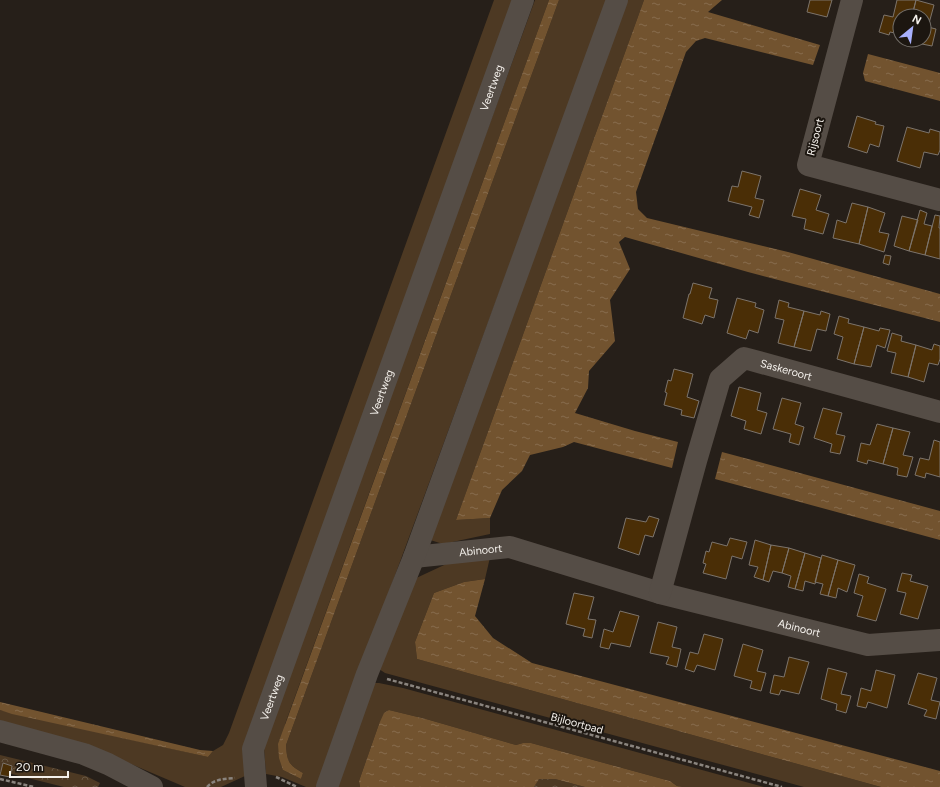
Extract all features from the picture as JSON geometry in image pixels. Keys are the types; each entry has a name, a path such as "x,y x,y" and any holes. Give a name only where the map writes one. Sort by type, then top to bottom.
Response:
{"street":[{"name":"Veertweg","path":"256,787 252,749 524,0"},
{"path":"327,787 367,674 414,557 617,0"},
{"name":"Rijsoort","path":"852,0 808,165 940,200"},
{"name":"Saskeroort","path":"660,593 720,379 744,358 940,412"},
{"name":"Abinoort","path":"414,557 510,546 660,593 868,645 940,640"},
{"path":"0,732 84,754 108,764 152,787"},
{"path":"84,754 98,774 121,787"}],"path":[{"name":"Bijloortpad","path":"367,674 782,787"},
{"path":"0,779 34,787"}],"green space":[{"path":"494,0 512,0 245,776 221,787 185,787 98,750 0,722 0,710 208,757 213,751 223,745 229,733"},
{"path":"535,0 549,0 285,724 283,770 301,779 303,773 295,768 288,759 286,745 559,0 607,0 317,787 306,787 282,777 266,774 264,748 273,715"},
{"path":"626,0 644,0 456,520 490,518 490,534 443,544 427,539"},
{"path":"491,553 485,579 464,582 434,593 415,642 417,659 881,787 804,787 385,673 379,669 412,580 457,559"},
{"path":"374,683 403,688 764,787 677,786 670,781 531,743 516,745 389,710 379,724 359,781 360,787 337,787"},
{"path":"0,755 86,776 100,783 98,787 64,787 0,771"},
{"path":"539,778 555,779 585,787 534,787"}],"water":[{"path":"549,0 559,0 286,745 288,759 295,768 303,773 301,779 283,770 279,758 278,744"},
{"path":"644,0 722,0 708,12 820,45 813,65 705,38 696,41 686,52 636,192 638,209 647,218 788,252 940,294 940,322 748,272 625,237 619,242 630,269 610,300 615,341 589,371 588,388 575,413 678,442 672,468 574,442 563,447 530,455 522,471 502,490 490,518 456,520"},
{"path":"868,54 940,73 940,101 865,81 863,73"},
{"path":"722,452 940,511 940,540 715,479"},
{"path":"485,579 475,616 493,638 532,663 940,771 940,787 881,787 417,659 415,642 434,593 464,582"},
{"path":"0,702 200,750 213,751 208,757 12,714 0,710"},
{"path":"389,710 516,745 531,743 670,781 677,786 683,787 585,787 555,779 539,779 534,787 360,787 359,781 379,724 384,713"}],"building":[{"path":"810,0 832,0 827,17 807,12"},
{"path":"897,0 916,0 914,8 895,8"},
{"path":"916,0 934,5 932,12 932,8 914,8"},
{"path":"884,15 892,17 892,32 890,32 889,35 879,32"},
{"path":"932,28 936,29 932,46"},
{"path":"857,116 876,122 875,124 884,126 879,147 870,144 867,153 848,147"},
{"path":"907,127 929,133 930,129 940,132 940,150 938,155 924,152 920,168 897,161"},
{"path":"742,171 761,176 755,198 764,200 759,218 749,215 752,207 728,201 732,186 738,187"},
{"path":"800,189 821,195 816,210 829,214 823,234 804,229 806,219 792,216"},
{"path":"852,203 868,207 859,244 833,238 837,220 846,223"},
{"path":"868,207 885,213 879,232 889,234 884,252 859,244"},
{"path":"920,210 927,213 924,224 932,226 925,255 909,251"},
{"path":"935,215 940,216 940,259 925,255"},
{"path":"902,216 918,220 909,251 894,246"},
{"path":"885,255 891,256 889,265 883,263"},
{"path":"693,283 712,288 709,298 718,300 714,318 705,315 702,324 683,318"},
{"path":"737,298 756,303 755,307 764,310 758,333 749,330 746,339 727,333"},
{"path":"779,300 789,303 788,307 804,311 794,347 778,343 784,320 775,318"},
{"path":"804,311 820,315 821,311 830,314 826,331 817,329 811,351 794,347"},
{"path":"839,316 849,319 848,323 864,327 854,364 837,359 843,337 834,334"},
{"path":"864,327 879,331 880,328 890,330 885,348 877,345 871,367 854,364"},
{"path":"892,333 902,336 901,341 916,345 908,377 891,373 896,353 887,351"},
{"path":"934,344 940,346 940,359 938,365 929,363 924,382 908,377 916,345 932,350"},
{"path":"674,369 693,374 687,397 699,401 694,418 681,415 682,410 664,405 668,380 671,381"},
{"path":"739,387 761,393 757,410 767,413 761,434 744,429 746,421 731,416"},
{"path":"782,398 801,403 795,424 804,427 799,445 789,442 791,434 773,429"},
{"path":"823,408 842,413 836,434 845,436 840,454 830,452 832,444 814,438"},
{"path":"877,424 893,428 883,464 868,460 867,464 857,461 861,443 870,445"},
{"path":"893,428 910,432 903,455 913,457 907,477 897,475 898,468 883,464"},
{"path":"934,440 940,442 940,477 926,473 925,478 915,475 920,458 929,460"},
{"path":"649,516 659,519 653,537 645,535 639,555 618,548 626,518 646,522"},
{"path":"730,538 747,542 742,559 732,556 726,579 703,573 706,564 703,563 706,551 709,552 712,542 727,546"},
{"path":"755,540 771,545 763,580 754,577 758,567 749,565"},
{"path":"771,545 789,548 782,573 773,571 769,582 763,580"},
{"path":"789,548 805,553 795,589 788,587 791,576 782,573"},
{"path":"805,553 821,558 815,584 805,581 803,591 795,589"},
{"path":"822,555 838,560 828,596 820,594 823,584 815,582"},
{"path":"838,560 855,565 847,592 838,588 836,598 828,596"},
{"path":"902,573 912,575 910,581 928,586 918,619 900,614 906,593 897,591"},
{"path":"859,574 869,577 867,583 886,589 876,621 857,616 863,596 854,593"},
{"path":"574,593 594,597 588,619 596,620 592,638 583,636 585,629 566,624"},
{"path":"620,611 639,616 630,647 611,643 609,649 600,647 604,629 613,632"},
{"path":"658,622 677,627 672,647 681,649 677,667 666,664 669,657 650,653"},
{"path":"704,634 723,639 715,670 697,665 694,672 685,669 690,652 698,654"},
{"path":"743,644 763,650 757,671 766,673 761,691 750,688 752,681 734,676"},
{"path":"789,657 809,662 799,694 781,690 779,695 770,693 774,675 784,677"},
{"path":"828,668 847,673 841,694 851,696 846,713 836,710 837,704 821,699"},
{"path":"876,670 895,675 887,708 868,702 866,708 857,706 861,688 871,691"},
{"path":"918,673 937,678 931,700 940,702 936,719 924,716 927,710 908,704"},
{"path":"3,763 12,766 10,777 0,775"}]}
